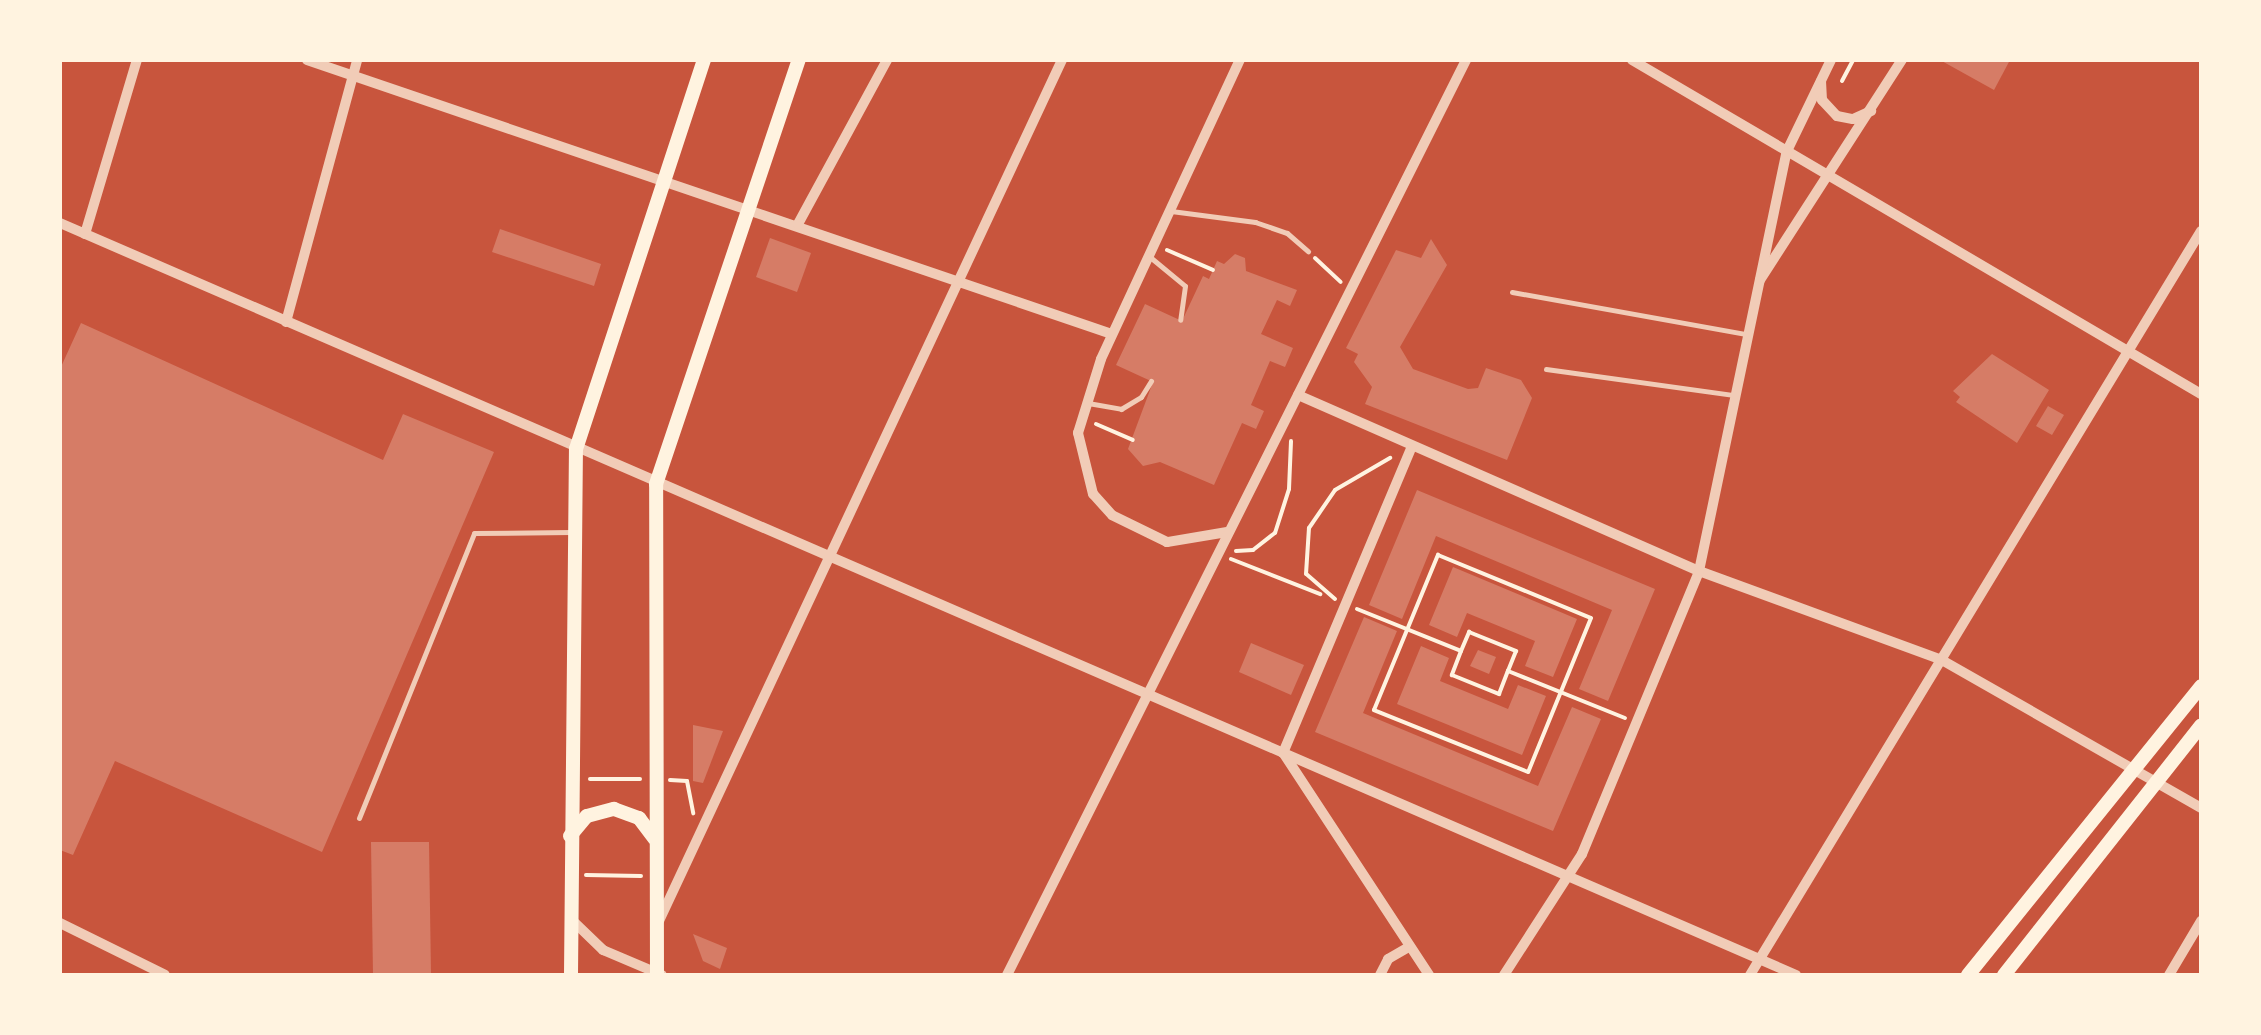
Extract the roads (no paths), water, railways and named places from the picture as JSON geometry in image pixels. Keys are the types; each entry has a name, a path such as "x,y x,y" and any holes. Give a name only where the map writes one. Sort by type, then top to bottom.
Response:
{"main road":[{"path":"572,975 572,532 576,450 704,60"},
{"path":"659,974 655,840 656,484 799,60"},
{"path":"1968,975 2201,686"},
{"path":"2004,975 2201,726"},
{"path":"570,837 587,816 614,809 639,818 655,840"}],"street":[{"path":"85,234 137,60"},
{"path":"306,60 798,224 1112,334"},
{"path":"286,322 357,60"},
{"path":"798,224 887,60"},
{"path":"656,926 1062,60"},
{"path":"1227,532 1167,542 1112,515 1082,468 1078,432 1084,401 1112,334 1240,60"},
{"path":"1007,975 1466,60"},
{"path":"1632,60 2201,393"},
{"path":"1504,975 1568,878 1700,570 1754,289 1786,153 1831,60"},
{"path":"1754,289 1902,60"},
{"path":"1821,80 1822,100 1837,116 1858,118 1872,110"},
{"path":"60,223 829,560 1149,693 1796,975"},
{"path":"1750,975 2201,232"},
{"path":"1298,395 1411,448 1700,570 1940,659 2201,808"},
{"path":"1284,753 1411,448"},
{"path":"1284,753 1428,975"},
{"path":"570,916 603,950 659,974"},
{"path":"2169,975 2201,921"},
{"path":"60,922 165,975"},
{"path":"1380,975 1388,959 1409,947"}],"lane":[{"path":"1171,211 1255,222 1286,233 1308,251"},
{"path":"1150,257 1185,286 1180,320"},
{"path":"1512,292 1746,334"},
{"path":"1546,369 1734,395"},
{"path":"1084,401 1120,409 1151,381"},
{"path":"358,818 474,533 572,532"}]}
